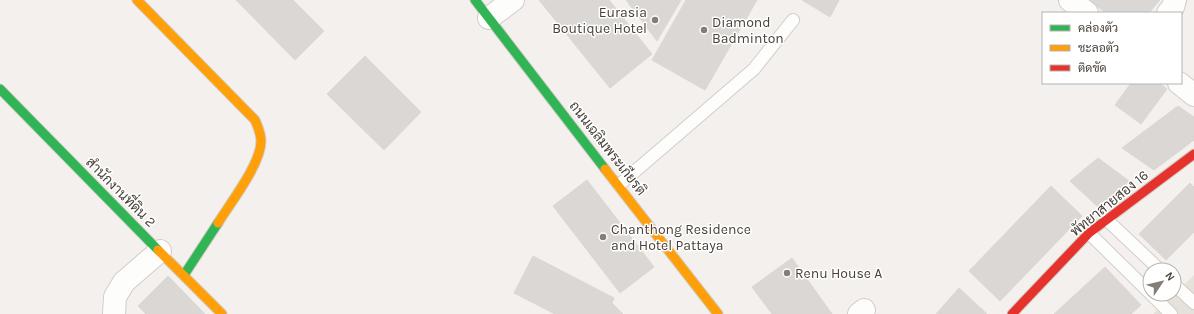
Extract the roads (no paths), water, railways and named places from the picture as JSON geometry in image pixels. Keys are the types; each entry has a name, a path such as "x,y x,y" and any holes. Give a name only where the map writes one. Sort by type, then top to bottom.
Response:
{"street":[{"path":"137,0 255,120 261,131 262,146 255,165 184,275"},
{"name":"ถนนเฉลิมพระเกียรติ","path":"475,0 718,314"},
{"path":"489,18 513,0"},
{"path":"1070,0 1086,12"},
{"path":"1169,12 1173,7 1175,0"},
{"path":"1180,84 1194,95"},
{"name":"สำนักงานที่ดิน 2","path":"0,89 222,314"},
{"name":"พัทยาสายสอง 16","path":"1012,314 1090,233 1194,154"},
{"path":"114,314 115,297 124,282 160,250"}],"lane":[{"path":"619,185 754,69 793,20"},
{"path":"1107,220 1152,262"},
{"path":"1090,233 1142,286"},
{"path":"1182,292 1194,303"},
{"path":"1158,302 1171,314"}],"place":[{"name":"Eurasia Boutique Hotel","path":"655,20"},
{"name":"Diamond Badminton","path":"704,30"},
{"name":"Chanthong Residence and Hotel Pattaya","path":"603,237"},
{"name":"Renu House A","path":"787,273"}]}
